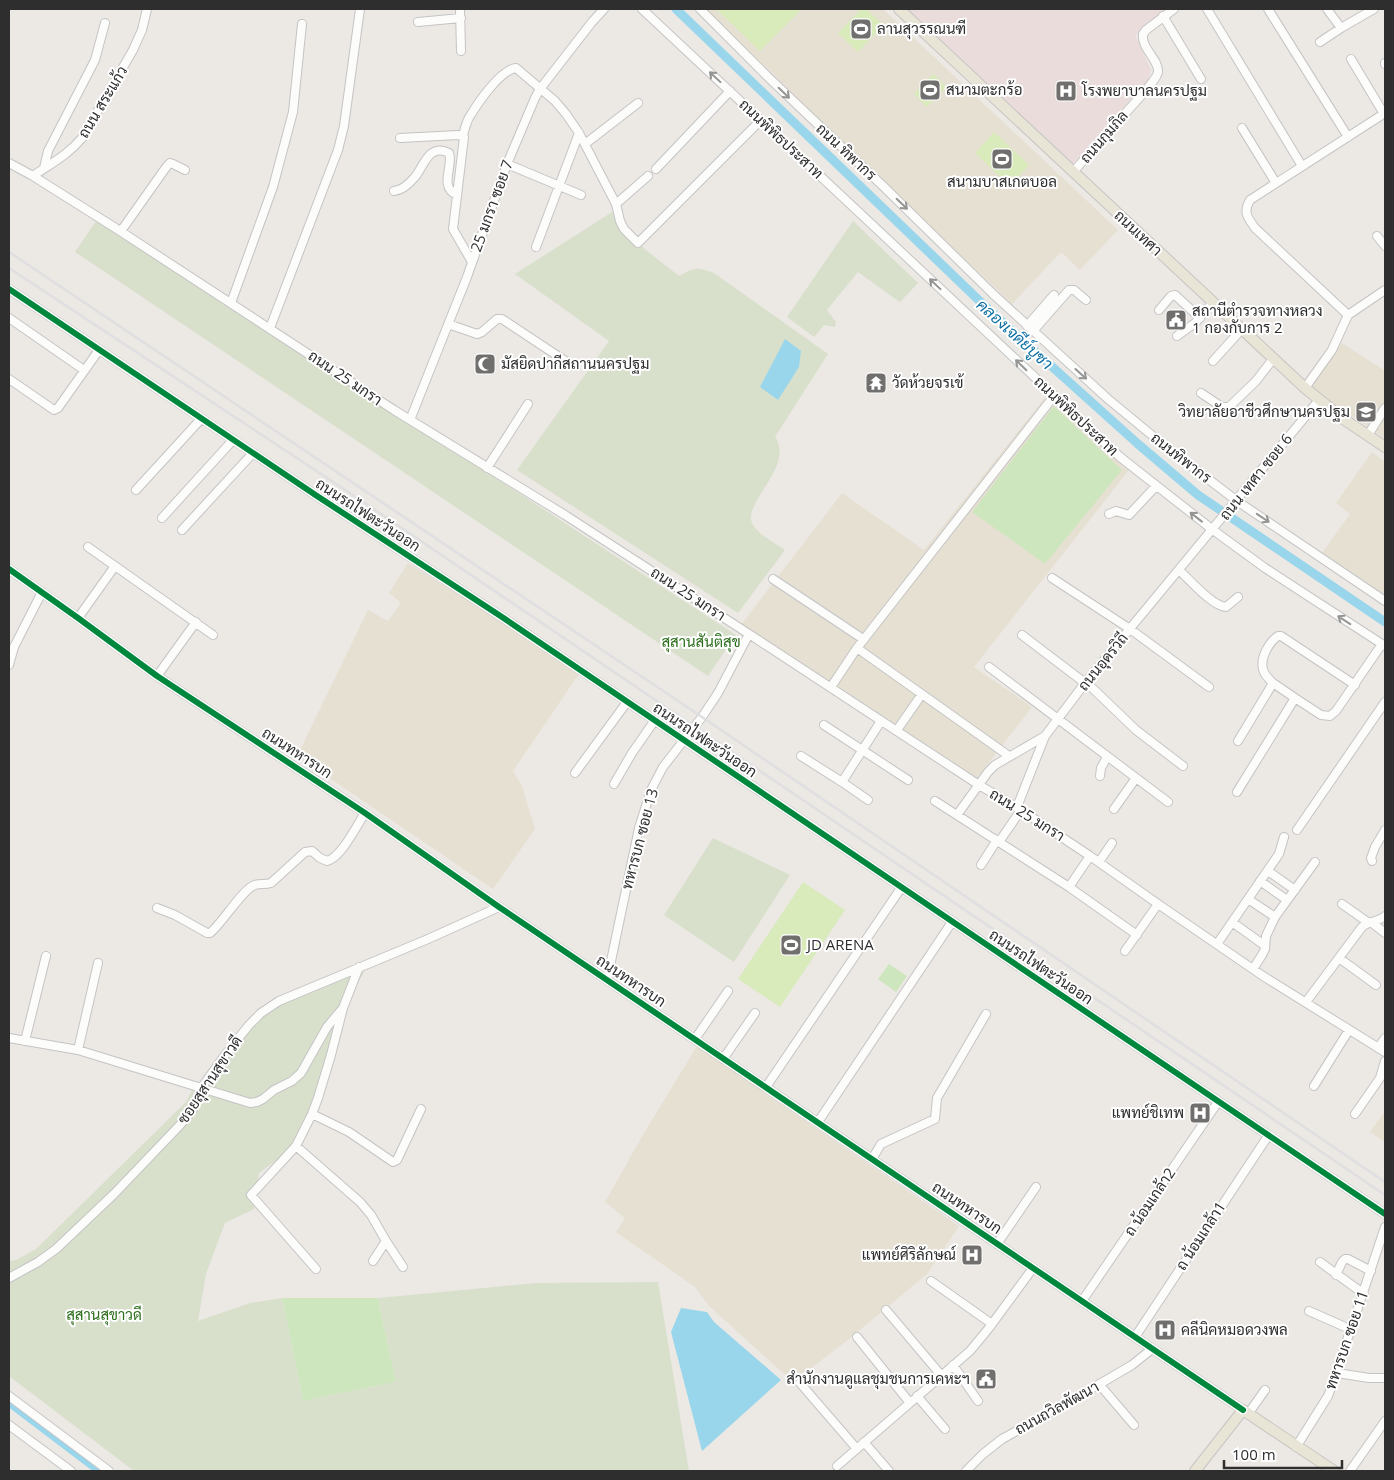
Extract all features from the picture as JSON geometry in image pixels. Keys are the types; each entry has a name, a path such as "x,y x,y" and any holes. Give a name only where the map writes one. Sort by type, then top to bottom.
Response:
{"main road":[{"name":"ถนนเทศา","path":"899,9 1305,388 1385,447"},
{"name":"ถนนทหารบก","path":"1245,1412 1296,1448 1334,1471"},
{"path":"1195,1471 1245,1412"}],"street":[{"name":"ถนน สระแก้ว","path":"33,176 63,157 82,138 133,50 142,30 148,9"},
{"path":"270,328 338,150 344,126 360,9"},
{"path":"460,9 461,51"},
{"name":"25 มกรา ซอย 7","path":"410,420 472,262 507,164 540,89 604,9"},
{"name":"ถนนพิพิธประสาท","path":"642,9 1120,457 1265,568 1384,645"},
{"name":"ถนน ทิพากร","path":"700,9 993,294"},
{"name":"ถนนกุมภิล","path":"1073,172 1157,76 1157,66 1143,44 1143,34 1174,9"},
{"path":"1207,9 1302,166"},
{"path":"1268,9 1348,137"},
{"path":"1327,9 1340,28"},
{"path":"1320,42 1340,28 1374,9"},
{"path":"1163,16 1201,79"},
{"path":"418,22 460,18"},
{"path":"44,168 48,150 95,60 105,23"},
{"path":"231,303 273,187 293,112 302,24"},
{"path":"1348,315 1255,228 1247,217 1246,207 1250,200 1385,114 1351,59"},
{"path":"472,262 454,229 464,144 463,135 469,117 494,83 513,68 516,68 566,114 579,133 616,204 624,229 638,244 761,120"},
{"path":"656,169 730,91"},
{"path":"585,144 638,103"},
{"path":"1242,128 1276,183"},
{"path":"536,247 579,133"},
{"path":"400,138 463,135"},
{"path":"394,191 400,190 414,179 427,158 441,150 449,153 450,160 447,175 449,190 457,195"},
{"name":"ถนน 25 มกรา","path":"9,163 121,231 410,420 565,515 979,785 1019,809 1253,969 1382,1050"},
{"path":"121,231 167,166 174,164 185,170"},
{"path":"507,164 581,195"},
{"path":"616,204 648,176"},
{"path":"1377,236 1385,246"},
{"name":"ถนนรถไฟตะวันออก","path":"9,289 201,419 502,617 1385,1214"},
{"path":"1030,328 1069,290 1074,290 1086,300"},
{"path":"1305,388 1332,350 1348,315 1385,290"},
{"name":"ถนนทิพากร","path":"993,294 1108,399 1165,446 1237,501 1385,601"},
{"path":"1030,328 1054,295"},
{"path":"1159,310 1171,296 1175,295 1200,318"},
{"path":"1177,336 1200,318 1213,302"},
{"path":"9,318 84,370"},
{"path":"448,324 478,334 497,319 502,319 574,366"},
{"path":"1212,361 1242,330"},
{"path":"9,380 54,410 58,408 99,350"},
{"path":"1202,393 1222,408 1229,407 1256,381 1274,359"},
{"path":"831,687 862,640 1054,396"},
{"name":"ถนน เทศา ซอย 6","path":"1213,530 1319,400"},
{"path":"488,468 528,404"},
{"path":"1368,435 1385,408"},
{"path":"136,490 201,419"},
{"path":"162,518 233,440"},
{"path":"182,530 253,453"},
{"path":"1109,514 1119,511 1129,515 1156,486"},
{"name":"ถนนอุดรวิถี","path":"981,865 1019,809 1045,736 1130,629 1213,530"},
{"path":"88,548 213,635"},
{"path":"78,618 115,566"},
{"path":"1179,570 1202,592 1224,608 1238,597"},
{"name":"ถนนทหารบก","path":"9,571 42,592 156,676 365,813 499,907 1245,1412"},
{"path":"1052,578 1130,629 1209,687"},
{"path":"772,579 862,640"},
{"path":"9,665 14,647 42,592"},
{"path":"156,676 196,622"},
{"name":"ทหารบก ซอย 13","path":"607,980 639,828 651,790 663,767 718,693 749,634"},
{"path":"1022,636 1086,683 1136,730 1183,766"},
{"path":"1355,685 1281,636 1278,636 1270,644 1266,652 1263,671 1273,683 1321,715 1330,716 1336,711 1355,685 1384,645"},
{"path":"856,648 1009,756"},
{"path":"989,667 1168,802"},
{"path":"1238,741 1273,683"},
{"path":"897,730 922,694"},
{"path":"1237,792 1294,698"},
{"path":"575,773 627,702"},
{"path":"1297,830 1385,702"},
{"path":"614,784 632,753 655,720"},
{"path":"842,782 881,721"},
{"path":"824,725 908,780"},
{"path":"957,815 995,765 1045,736"},
{"path":"801,756 868,800"},
{"path":"1100,776 1101,768 1107,757"},
{"path":"1114,809 1136,778"},
{"path":"935,801 1068,887 1137,935"},
{"path":"157,908 175,914 210,933 254,885 271,883 305,852 312,851 324,860 330,861 339,852 365,813"},
{"path":"1372,860 1372,854 1385,830"},
{"path":"1216,944 1279,854 1284,837"},
{"path":"1099,862 1112,843"},
{"path":"1068,887 1090,856"},
{"path":"1253,969 1262,955 1266,936 1275,918 1315,862"},
{"path":"1268,871 1295,890"},
{"path":"1260,881 1287,900"},
{"path":"766,1087 901,888"},
{"path":"1248,899 1275,918"},
{"path":"1124,951 1158,904"},
{"path":"1342,904 1385,934"},
{"name":"ซอยสุสานสุขาวดี","path":"9,1278 38,1262 56,1249 114,1194 180,1125 193,1109 202,1088 225,1055 261,1013 279,1001 428,939 499,907"},
{"path":"1306,1002 1362,927 1385,916"},
{"path":"818,1122 952,922"},
{"path":"1232,922 1264,945"},
{"path":"25,1041 46,956"},
{"path":"1339,958 1376,985"},
{"path":"78,1050 98,963"},
{"path":"316,1269 251,1195 296,1146 312,1114 331,1055 343,1008 359,967"},
{"path":"695,1039 728,991"},
{"path":"9,1038 78,1050 250,1103 263,1099 301,1073 327,1027 343,1008"},
{"path":"723,1058 755,1013"},
{"path":"872,1159 880,1144 935,1119 937,1098 986,1014"},
{"path":"1314,1086 1349,1030"},
{"path":"1382,1050 1385,1038"},
{"path":"1355,1114 1380,1078 1385,1061"},
{"name":"ถ น้อมเกล้า2","path":"1082,1301 1218,1102"},
{"path":"312,1114 349,1132 392,1162 397,1160 421,1109"},
{"name":"ถ น้อมเกล้า1","path":"1135,1337 1268,1136"},
{"path":"296,1146 360,1202 371,1215 403,1267"},
{"path":"997,1244 1036,1187"},
{"name":"ทหารบก ซอย 11","path":"1296,1448 1328,1396 1352,1330 1385,1227"},
{"path":"373,1261 386,1241"},
{"path":"1336,1274 1345,1259 1371,1271"},
{"path":"1320,1262 1364,1294"},
{"path":"837,1466 970,1351 1033,1268"},
{"path":"931,1281 992,1324"},
{"path":"886,1310 941,1375"},
{"path":"1309,1311 1352,1330"},
{"path":"857,1337 910,1402"},
{"name":"ถนนถวิลพัฒนา","path":"966,1471 982,1454 1002,1438 1099,1384 1152,1349"},
{"path":"953,1365 978,1401"},
{"path":"1337,1373 1363,1378 1385,1378"},
{"path":"800,1383 857,1449"},
{"path":"1099,1384 1134,1425"},
{"path":"1245,1412 1265,1390"},
{"path":"9,1396 110,1471"},
{"path":"917,1396 945,1429"},
{"path":"1350,1471 1385,1421"},
{"path":"9,1425 71,1471"},
{"path":"864,1442 889,1471"}],"shaded area":[{"path":"706,9 883,9 1118,230 1080,270 1061,252 1012,304"},
{"name":"โรงพยาบาลนครปฐม","path":"907,9 1170,9 1135,35 1151,70 1148,80 1072,165"},
{"name":"วิทยาลัยอาชีวศึกษานครปฐม","path":"1342,343 1385,371 1385,439 1307,385"},
{"path":"1047,395 1129,470 974,667 1032,707 977,778 741,625 842,493 924,550"},
{"path":"1372,452 1385,462 1385,595 1322,553 1350,514 1336,503"},
{"path":"408,563 581,671 513,771 522,786 535,829 493,889 297,756 368,610 388,621 401,603 389,593"},
{"path":"697,1046 959,1226 927,1274 849,1339 793,1382 708,1305 695,1287 616,1232 625,1218 605,1202"},
{"path":"1385,1111 1385,1142 1370,1132"}],"green space":[{"path":"716,9 802,9 760,51"},
{"name":"ลานสุวรรณนฑี","path":"861,9 866,9 884,25 858,52 838,33"},
{"name":"สนามตะกร้อ","path":"933,74 946,87 927,107 914,94"},
{"name":"สนามบาสเกตบอล","path":"994,132 1029,165 1010,186 975,153"},
{"path":"612,212 634,239 679,276 696,269 714,273 828,354 775,437 779,448 779,460 751,514 752,523 758,531 785,550 738,613 517,470 609,341 515,274"},
{"name":"สุสานสันติสุข","path":"98,218 736,635 708,676 75,252"},
{"path":"853,221 918,283 901,303 858,272 827,310 836,322 835,327 824,325 814,337 787,317"},
{"path":"1054,406 1122,470 1045,564 972,512"},
{"path":"713,838 790,875 734,962 664,915"},
{"name":"JD ARENA","path":"803,882 845,910 780,1007 738,979"},
{"path":"889,964 907,976 896,992 878,979"},
{"name":"สุสานสุขาวดี","path":"365,971 343,1008 314,1101 296,1146 259,1173 254,1209 225,1223 206,1274 198,1321 250,1303 282,1298 303,1401 396,1382 378,1298 536,1283 658,1282 689,1471 134,1471 9,1376 9,1261 16,1260 36,1249 186,1102 192,1090 202,1091 261,1013 306,990"},
{"path":"282,1298 378,1298 396,1382 303,1401"}],"water":[{"path":"785,339 801,351 799,367 778,400 760,387"},
{"path":"681,1308 707,1312 714,1322 781,1380 702,1451 671,1332"}],"waterway":[{"name":"คลองเจดีย์บูชา","path":"676,9 989,310 1138,444 1198,495 1385,622"},
{"path":"9,1402 100,1471"}],"railway":[{"path":"9,252 702,717 1385,1182"},
{"path":"9,268 362,501 1385,1195"}],"cycle path":[{"path":"9,289 317,496 502,617 1385,1214"},
{"path":"9,569 157,676 365,813 499,907 1243,1410"}],"place":[{"name":"ลานสุวรรณนฑี","path":"861,29"},
{"name":"สนามตะกร้อ","path":"930,90"},
{"name":"โรงพยาบาลนครปฐม","path":"1066,91"},
{"name":"สนามบาสเกตบอล","path":"1002,159"},
{"name":"สถานีตำรวจทางหลวง 1 กองกับการ 2","path":"1176,320"},
{"name":"มัสยิดปากีสถานนครปฐม","path":"485,364"},
{"name":"วัดห้วยจรเข้","path":"876,383"},
{"name":"วิทยาลัยอาชีวศึกษานครปฐม","path":"1366,412"},
{"name":"JD ARENA","path":"791,945"},
{"name":"แพทย์ชิเทพ","path":"1200,1113"},
{"name":"แพทย์ศิริลักษณ์","path":"972,1255"},
{"name":"คลีนิคหมอดวงพล","path":"1165,1330"},
{"name":"สำนักงานดูแลชุมชนการเคหะฯ","path":"986,1379"}]}
